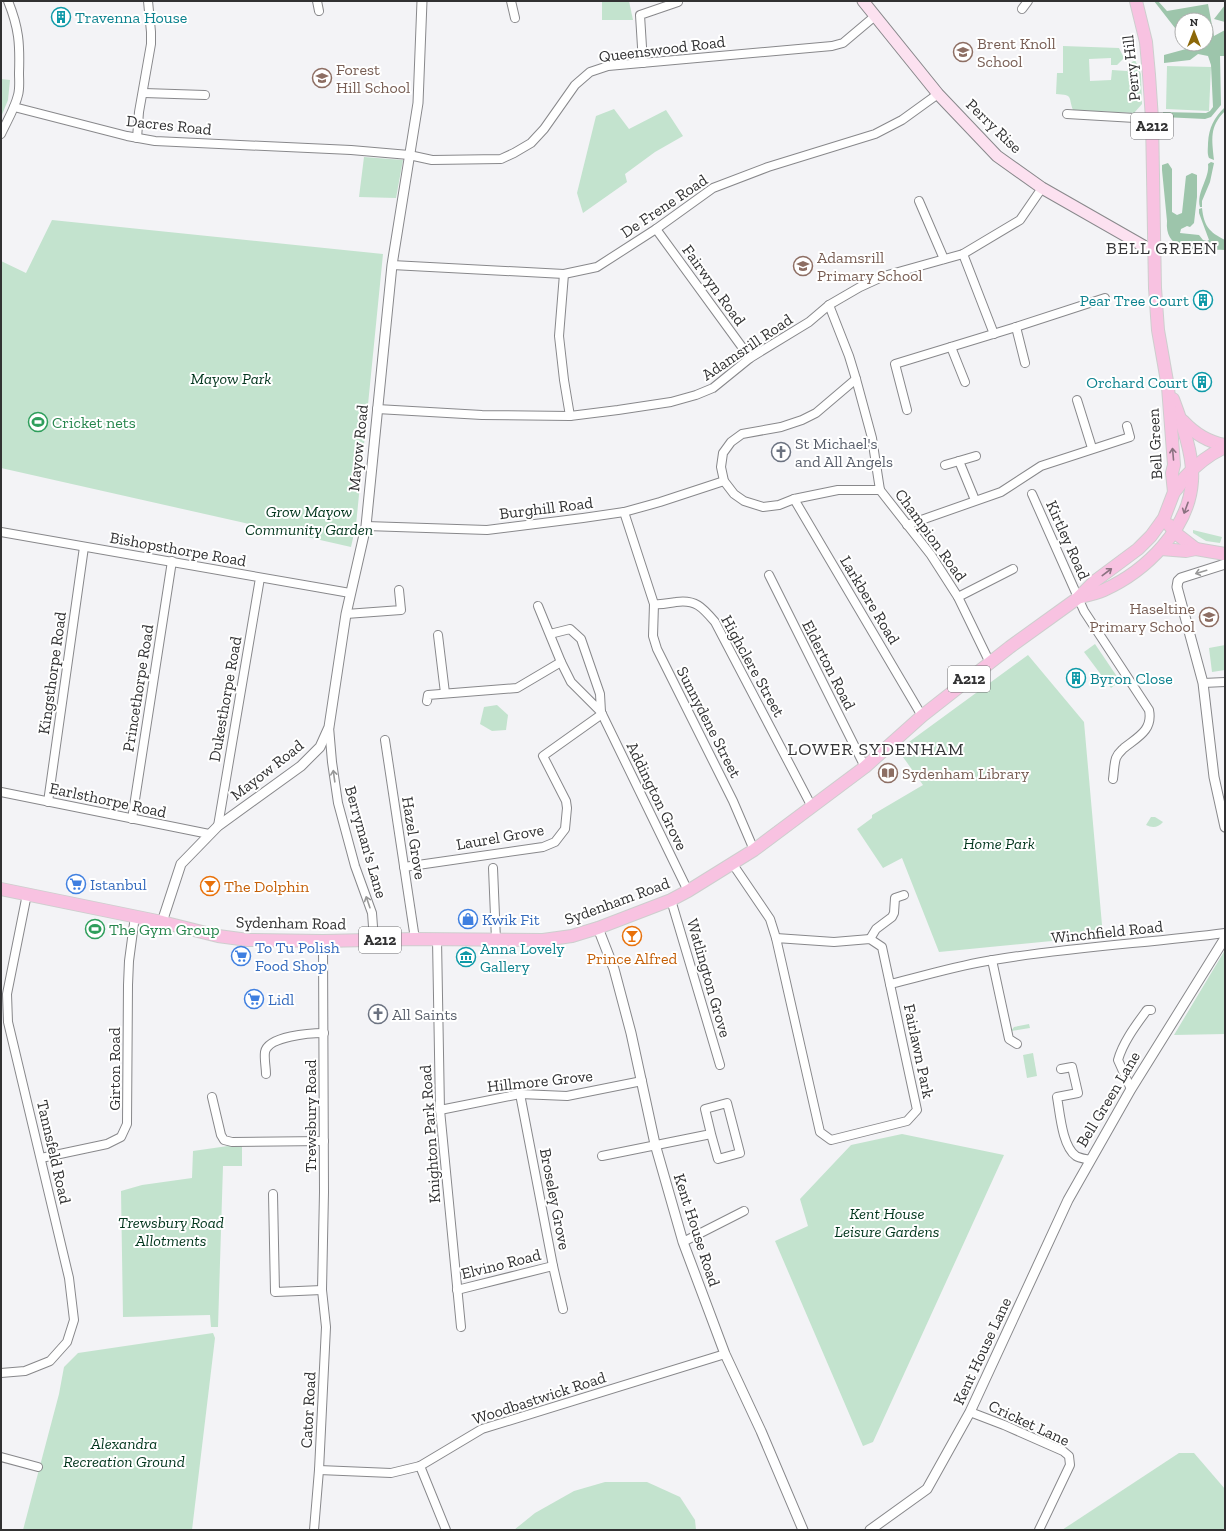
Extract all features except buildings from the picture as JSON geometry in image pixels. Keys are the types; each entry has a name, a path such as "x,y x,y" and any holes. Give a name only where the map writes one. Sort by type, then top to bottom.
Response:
{"main road":[{"name":"Perry Hill","path":"1136,1 1146,42 1152,119 1154,252"},
{"name":"Perry Rise","path":"866,2 875,16 938,94 997,156 1042,188 1154,252"},
{"name":"Bell Green","path":"1154,252 1158,330 1168,387 1174,464 1172,473 1174,492"},
{"name":"A212","path":"1168,387 1181,419"},
{"name":"Sydenham Road","path":"1078,598 1104,590 1137,570 1161,549 1182,519 1187,507 1192,481 1192,470 1187,440 1181,419"},
{"path":"1181,419 1193,433 1216,444 1225,446"},
{"path":"1174,492 1179,488 1184,479 1192,470 1225,446"},
{"name":"A212","path":"1161,522 1174,492"},
{"name":"Sydenham Road","path":"1,889 135,916 218,936 248,940 542,940 572,936 598,928 671,900 754,850 865,767 922,716 990,663 1078,598 1096,581 1138,549 1151,536 1161,522"},
{"path":"1161,522 1196,549"},
{"path":"1161,549 1186,551 1196,549 1225,554"}],"street":[{"path":"137,138 151,38 148,1"},
{"path":"317,1 319,11"},
{"name":"Mayow Road","path":"162,922 181,864 218,826 301,766 320,747 329,727 338,657 350,593 366,526 392,265 418,103 422,1"},
{"path":"511,1 515,18"},
{"path":"1022,9 1028,1"},
{"path":"642,63 640,15 678,2"},
{"path":"1,8 9,4 15,19 19,36 18,94 14,107 1,134"},
{"name":"Queenswood Road","path":"409,155 432,160 501,159 531,144 544,129 575,85 590,72 608,66 832,46 843,43 875,16"},
{"path":"144,93 205,95"},
{"name":"De Frene Road","path":"392,265 564,274 597,267 656,229 713,188 768,167 874,134 902,120 938,94"},
{"name":"Dacres Road","path":"14,107 137,138 184,143 351,150 409,155"},
{"path":"1067,114 1152,119"},
{"name":"Adamsrill Road","path":"377,409 482,415 570,416 671,402 696,395 713,388 750,358 809,322 829,305 860,287 884,276 963,254 1020,220 1042,188"},
{"path":"919,201 944,259"},
{"name":"Fairwyn Road","path":"656,229 750,358"},
{"path":"963,254 994,334"},
{"path":"564,274 559,336 570,416"},
{"path":"907,410 895,364 1016,328 1105,298"},
{"name":"Champion Road","path":"829,305 849,356 856,379 872,438 880,490 931,555 958,596 990,663"},
{"path":"1016,328 1025,363"},
{"path":"952,347 965,382"},
{"path":"856,379 821,408 802,420 781,427 742,434 730,442 723,453 721,467 724,481 734,494 744,501 762,507 779,505 794,499 838,490 880,490"},
{"path":"1077,400 1092,448"},
{"path":"907,525 1000,492 1041,466 1092,448 1130,437 1127,426"},
{"path":"945,465 976,456"},
{"path":"959,461 975,500"},
{"name":"Burghill Road","path":"366,526 487,530 583,518 624,512 724,481"},
{"name":"Kirtley Road","path":"1032,494 1084,612 1149,710 1149,724 1145,731 1119,752 1116,758 1113,779"},
{"name":"Larkbere Road","path":"794,499 922,716"},
{"path":"624,512 654,604"},
{"name":"Bishopsthorpe Road","path":"1,532 350,593"},
{"name":"Kingsthorpe Road","path":"48,802 84,547"},
{"name":"Princethorpe Road","path":"132,819 172,561"},
{"path":"1225,564 1181,578 1178,581 1177,586 1202,683 1214,777 1225,827"},
{"path":"958,596 1013,569"},
{"name":"Elderton Road","path":"769,575 865,767"},
{"name":"Dukesthorpe Road","path":"218,826 260,578"},
{"path":"346,614 401,610 399,590"},
{"name":"Highclere Street","path":"654,604 663,605 685,601 695,603 702,607 715,622 812,807"},
{"name":"Sunnydene Street","path":"654,604 653,636 657,648 733,801 754,850"},
{"path":"538,606 550,634"},
{"name":"Addington Grove","path":"601,713 600,694 581,639 570,629 550,634 571,682 601,713 688,891"},
{"path":"438,635 445,693"},
{"path":"427,701 428,695 517,688 561,662"},
{"path":"1202,683 1225,682"},
{"name":"Laurel Grove","path":"404,867 543,847 555,842 565,830 566,800 543,756 601,713"},
{"name":"Berryman's Lane","path":"329,727 338,803 355,866 372,913 374,940"},
{"name":"Hazel Grove","path":"385,740 415,939"},
{"name":"Earlsthorpe Road","path":"1,792 209,834"},
{"name":"Fairlawn Park","path":"732,863 770,918 776,938 820,1132 831,1140 907,1121 917,1110 882,948 870,939"},
{"path":"493,868 496,940"},
{"name":"Tannsfeld Road","path":"1,1373 25,1371 50,1361 67,1342 74,1320 69,1278 8,1022 7,994 27,894"},
{"path":"776,938 834,942 870,939 876,929 894,914 895,898 904,895"},
{"name":"Watlington Grove","path":"671,900 720,1064"},
{"name":"Girton Road","path":"41,1158 108,1144 121,1137 127,1124 128,979 135,916"},
{"name":"Kent House Road","path":"598,928 614,969 631,1033 655,1144 683,1242 724,1354 761,1431 803,1530"},
{"name":"Winchfield Road","path":"890,984 992,960 1225,933"},
{"name":"Bell Green Lane","path":"1061,1069 1072,1067 1078,1093 1057,1097 1066,1142 1070,1151 1077,1157 1090,1160 1131,1088 1225,938"},
{"name":"Knighton Park Road","path":"437,939 440,1110 461,1327"},
{"name":"Trewsbury Road","path":"322,1290 324,1141 323,941"},
{"path":"992,960 1009,1039 1017,1044"},
{"path":"1131,1088 1118,1060 1121,1050 1137,1023 1147,1010 1152,1010"},
{"path":"266,1074 265,1051 271,1043 307,1033 324,1033"},
{"name":"Hillmore Grove","path":"440,1110 520,1094 566,1096 642,1081"},
{"name":"Broseley Grove","path":"520,1094 553,1266 563,1309"},
{"path":"212,1097 221,1135 224,1140 232,1142 324,1141"},
{"path":"727,1104 740,1153 718,1159 711,1134 705,1109 727,1104"},
{"path":"602,1156 655,1144 711,1134"},
{"name":"Kent House Lane","path":"870,1530 926,1489 970,1412 1068,1200 1090,1160"},
{"path":"273,1194 275,1292 322,1290"},
{"path":"683,1242 744,1211"},
{"name":"Elvino Road","path":"457,1290 553,1266"},
{"name":"Cator Road","path":"314,1530 319,1470 326,1327 322,1290"},
{"name":"Woodbastwick Road","path":"319,1470 391,1473 420,1466 482,1428 724,1354"},
{"name":"Cricket Lane","path":"970,1412 1050,1445 1063,1451 1069,1456 1070,1465 1039,1530"},
{"path":"1,1457 38,1466"},
{"path":"420,1466 446,1530"}],"green space":[{"path":"602,1 629,1 633,20 602,20"},
{"path":"1154,1 1158,1 1167,11 1208,4 1210,12 1174,12 1174,27"},
{"path":"1225,5 1225,22 1214,19"},
{"path":"1225,30 1225,56 1220,56 1221,105 1211,117 1205,119 1163,117 1163,112 1206,113 1213,107 1211,65 1208,56 1198,54 1190,60 1164,63 1164,55 1175,52 1214,52 1214,36"},
{"path":"1063,46 1119,48 1124,58 1117,65 1111,65 1111,58 1089,59 1090,81 1111,80 1112,70 1127,71 1129,64 1135,60 1141,74 1142,104 1134,113 1073,110 1068,96 1056,94 1057,73 1063,73"},
{"path":"1167,66 1211,67 1209,111 1166,109"},
{"path":"1,79 10,80 8,100 1,117"},
{"path":"1225,107 1225,111 1216,122 1214,128 1212,139 1214,160 1209,158 1208,154 1208,143 1211,127 1215,119"},
{"path":"614,109 629,129 666,110 683,136 655,152 625,174 627,182 583,213 577,193 596,116"},
{"path":"364,157 403,160 396,198 359,197"},
{"path":"1211,162 1214,163 1210,182 1202,201 1202,207 1200,207 1199,201 1201,190 1207,175 1208,164"},
{"path":"1168,163 1172,169 1172,212 1177,215 1182,213 1186,176 1192,173 1197,175 1197,197 1194,223 1190,227 1187,226 1181,229 1180,233 1199,235 1203,240 1209,240 1199,213 1199,209 1202,208 1204,219 1208,228 1225,240 1225,250 1186,248 1178,245 1172,240 1168,232 1162,170 1162,165"},
{"name":"Mayow Park","path":"52,220 383,254 356,525 351,547 1,468 1,261 26,273"},
{"path":"1193,530 1222,537 1220,543 1206,541 1193,533"},
{"path":"1095,644 1120,681 1111,688 1084,652"},
{"path":"1225,645 1225,670 1212,672 1209,648"},
{"name":"Home Park","path":"1028,655 1084,722 1103,936 939,952 902,858 883,868 857,829 872,818 872,815 923,785 898,750"},
{"path":"497,705 508,715 506,730 492,731 480,724 484,707"},
{"path":"1151,817 1155,817 1163,822 1155,827 1150,827 1146,825"},
{"path":"1225,950 1225,1034 1174,1035"},
{"path":"1029,1024 1030,1028 1011,1031 1014,1027"},
{"path":"1033,1053 1037,1076 1027,1078 1023,1055"},
{"name":"Kent House Leisure Gardens","path":"902,1134 1004,1155 873,1442 863,1446 775,1241 808,1226 800,1199 851,1145"},
{"name":"Trewsbury Road Allotments","path":"242,1144 242,1166 223,1166 218,1327 211,1327 210,1315 123,1317 121,1191 142,1185 192,1178 193,1151"},
{"name":"Alexandra Recreation Ground","path":"213,1333 215,1338 192,1530 23,1530 59,1394 64,1367 78,1353"},
{"path":"1179,1453 1194,1453 1225,1489 1225,1530 1062,1530"},
{"path":"605,1482 647,1482 680,1497 695,1520 696,1530 514,1530 535,1513 574,1491"}],"place":[{"name":"Travenna House","path":"61,17"},
{"name":"Brent Knoll School","path":"963,52"},
{"name":"Forest Hill School","path":"322,78"},
{"name":"Adamsrill Primary School","path":"803,266"},
{"name":"Pear Tree Court","path":"1203,300"},
{"name":"Orchard Court","path":"1202,382"},
{"name":"Cricket nets","path":"38,422"},
{"name":"St Michael's and All Angels","path":"781,452"},
{"name":"Haseltine Primary School","path":"1209,617"},
{"name":"Byron Close","path":"1076,678"},
{"name":"Sydenham Library","path":"888,773"},
{"name":"Istanbul","path":"76,884"},
{"name":"The Dolphin","path":"210,886"},
{"name":"Kwik Fit","path":"468,919"},
{"name":"The Gym Group","path":"95,929"},
{"name":"Prince Alfred","path":"632,936"},
{"name":"To Tu Polish Food Shop","path":"241,956"},
{"name":"Anna Lovely Gallery","path":"466,957"},
{"name":"Lidl","path":"254,999"},
{"name":"All Saints","path":"378,1014"}],"district":[{"name":"BELL GREEN","path":"1162,248"},
{"name":"LOWER SYDENHAM","path":"876,749"}],"park label":[{"name":"Grow Mayow Community Garden","path":"309,520"}]}
